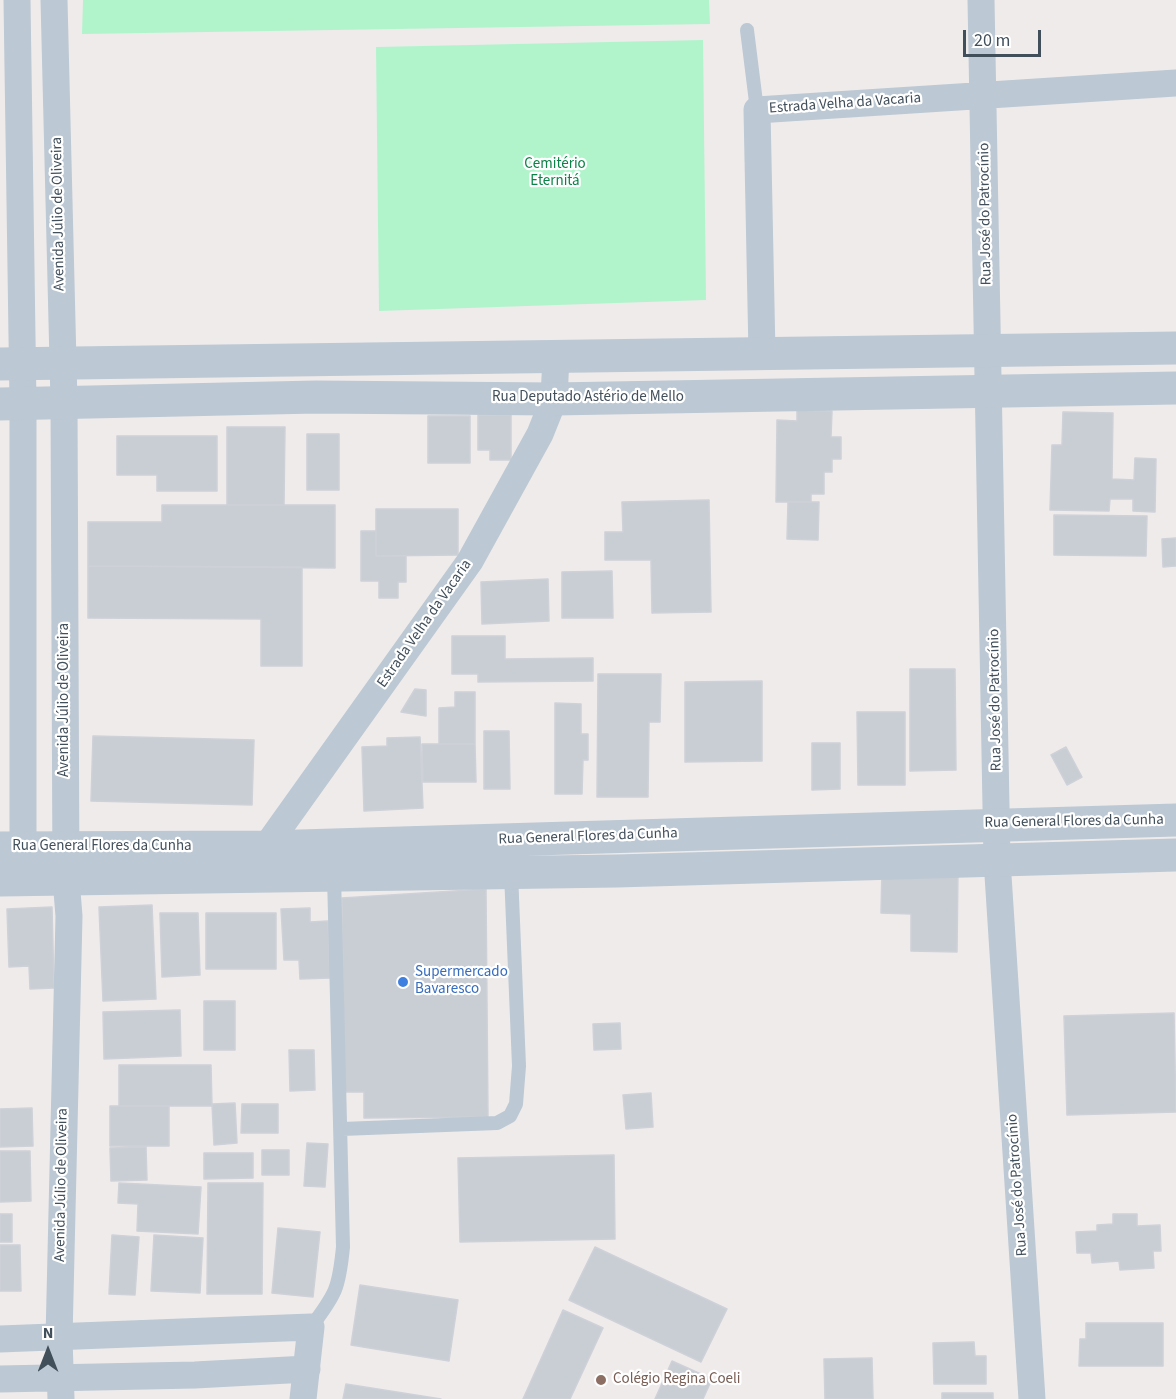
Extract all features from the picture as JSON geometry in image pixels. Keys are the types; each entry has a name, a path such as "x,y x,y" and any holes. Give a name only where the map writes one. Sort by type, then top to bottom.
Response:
{"street":[{"path":"12,863 23,513 11,404 10,364 17,0"},
{"name":"Avenida Júlio de Oliveira","path":"54,0 64,402 66,863 69,916 59,1338 61,1388"},
{"name":"Rua José do Patrocínio","path":"981,0 997,860 1032,1399"},
{"name":"Estrada Velha da Vacaria","path":"762,354 758,110 1176,83"},
{"path":"10,364 1176,348"},
{"path":"828,353 831,394"},
{"name":"Estrada Velha da Vacaria","path":"265,861 470,561 540,434 554,399 556,356"},
{"path":"314,360 316,398"},
{"name":"Rua Deputado Astério de Mello","path":"11,404 316,398 554,399 1176,388"},
{"path":"23,513 65,512"},
{"name":"Rua General Flores da Cunha","path":"12,863 265,861 616,837 1176,820"},
{"path":"616,837 617,872"},
{"name":"Rua General Flores da Cunha","path":"265,861 334,875 617,872 1176,855"},
{"path":"0,1339 311,1328 303,1399"},
{"path":"0,1379 61,1388 195,1375 307,1369"}],"lane":[{"path":"747,30 758,110"},
{"path":"342,1129 362,1131 497,1123 510,1116 516,1104 519,1066 512,873"},
{"path":"311,1328 335,1296 340,1282 343,1246 342,1129 334,875"}],"green space":[{"path":"83,0 709,0 710,24 82,34"},
{"name":"Cemitério Eternitá","path":"703,40 706,300 379,311 376,47"}],"building":[{"path":"797,410 832,411 831,437 841,437 841,459 832,459 832,472 824,472 824,494 811,494 811,502 776,502 777,420 797,421"},
{"path":"1063,412 1113,413 1112,479 1134,480 1135,458 1156,459 1155,512 1133,511 1133,499 1110,499 1109,511 1050,510 1052,445 1062,445"},
{"path":"478,415 511,415 511,460 490,460 490,450 478,450"},
{"path":"428,416 470,416 470,463 428,463"},
{"path":"227,427 285,427 284,505 227,505"},
{"path":"307,434 339,434 339,490 307,490"},
{"path":"117,436 217,436 217,491 157,491 157,475 117,475"},
{"path":"709,500 711,612 652,613 651,560 605,560 605,532 623,532 622,502"},
{"path":"788,502 819,502 818,540 787,539"},
{"path":"162,505 335,505 335,568 88,566 88,522 162,522"},
{"path":"376,509 458,509 458,555 376,556"},
{"path":"1054,515 1147,516 1146,556 1054,555"},
{"path":"361,531 376,531 376,556 406,556 406,582 398,582 398,598 379,598 379,581 361,581"},
{"path":"1176,538 1176,566 1163,567 1162,539"},
{"path":"88,566 302,567 302,666 261,666 261,619 88,618"},
{"path":"612,571 613,618 562,618 562,572"},
{"path":"548,579 549,621 482,624 481,582"},
{"path":"452,636 505,636 505,659 593,658 593,681 478,682 478,674 452,674"},
{"path":"910,669 955,669 956,770 910,771"},
{"path":"598,674 661,674 660,722 649,722 648,797 597,797"},
{"path":"762,681 762,761 685,762 685,682"},
{"path":"415,689 426,690 426,716 401,712"},
{"path":"455,692 475,692 475,744 439,744 439,708 455,707"},
{"path":"555,703 581,704 581,734 588,734 588,760 583,760 582,794 555,794"},
{"path":"857,712 905,712 905,785 858,785"},
{"path":"484,731 509,731 510,789 484,789"},
{"path":"93,736 254,740 252,805 91,801"},
{"path":"420,737 423,808 364,811 362,747 387,746 387,738"},
{"path":"812,743 840,743 840,789 812,790"},
{"path":"422,744 475,744 476,782 423,782"},
{"path":"1066,747 1082,777 1067,785 1051,755"},
{"path":"882,869 958,870 957,952 911,951 911,914 881,913"},
{"path":"486,889 488,1117 364,1118 364,1092 344,1092 342,898"},
{"path":"152,905 156,999 103,1001 99,907"},
{"path":"52,907 54,988 30,989 29,966 9,967 7,909"},
{"path":"310,908 310,922 328,921 330,978 300,979 299,960 284,960 281,909"},
{"path":"160,913 198,913 200,975 162,977"},
{"path":"206,913 276,913 276,969 206,969"},
{"path":"204,1001 235,1001 235,1050 204,1050"},
{"path":"180,1010 181,1056 104,1059 103,1012"},
{"path":"1174,1013 1176,1112 1067,1115 1064,1016"},
{"path":"620,1023 621,1049 594,1050 593,1024"},
{"path":"289,1050 314,1050 315,1090 290,1091"},
{"path":"119,1065 211,1065 212,1106 119,1106"},
{"path":"651,1093 653,1127 626,1129 623,1095"},
{"path":"235,1103 237,1143 214,1145 212,1104"},
{"path":"242,1104 278,1104 278,1133 241,1133"},
{"path":"110,1106 169,1106 169,1146 110,1146"},
{"path":"32,1108 33,1146 0,1147 0,1109"},
{"path":"307,1143 328,1144 325,1187 304,1186"},
{"path":"146,1147 147,1180 111,1181 110,1148"},
{"path":"262,1150 289,1150 289,1175 262,1175"},
{"path":"0,1151 30,1151 31,1201 0,1202"},
{"path":"204,1153 253,1153 253,1178 204,1179"},
{"path":"614,1155 615,1239 460,1242 458,1158"},
{"path":"119,1183 201,1187 198,1234 137,1231 138,1204 118,1203"},
{"path":"208,1183 263,1183 262,1294 207,1294"},
{"path":"0,1214 12,1214 12,1242 0,1242"},
{"path":"1113,1214 1137,1214 1137,1226 1160,1225 1161,1251 1153,1251 1154,1268 1120,1270 1119,1261 1092,1263 1091,1253 1077,1253 1076,1232 1097,1231 1097,1225 1113,1224"},
{"path":"278,1228 320,1232 313,1297 272,1293"},
{"path":"112,1235 139,1237 135,1295 109,1294"},
{"path":"154,1235 203,1238 200,1293 151,1291"},
{"path":"0,1245 20,1245 21,1291 0,1291"},
{"path":"595,1247 727,1309 701,1362 569,1300"},
{"path":"360,1285 458,1300 449,1361 351,1345"},
{"path":"563,1310 603,1328 570,1399 523,1399"},
{"path":"1086,1323 1163,1323 1163,1366 1079,1366 1080,1339 1086,1339"},
{"path":"974,1342 975,1356 986,1356 986,1384 934,1384 933,1343"},
{"path":"872,1358 873,1399 825,1399 824,1359"},
{"path":"672,1361 712,1379 703,1399 655,1399"},
{"path":"346,1384 441,1399 343,1399"},
{"path":"942,1393 993,1393 993,1399 942,1399"}],"place":[{"name":"Supermercado Bavaresco","path":"403,982"},
{"name":"Colégio Regina Coeli","path":"601,1380"}]}
